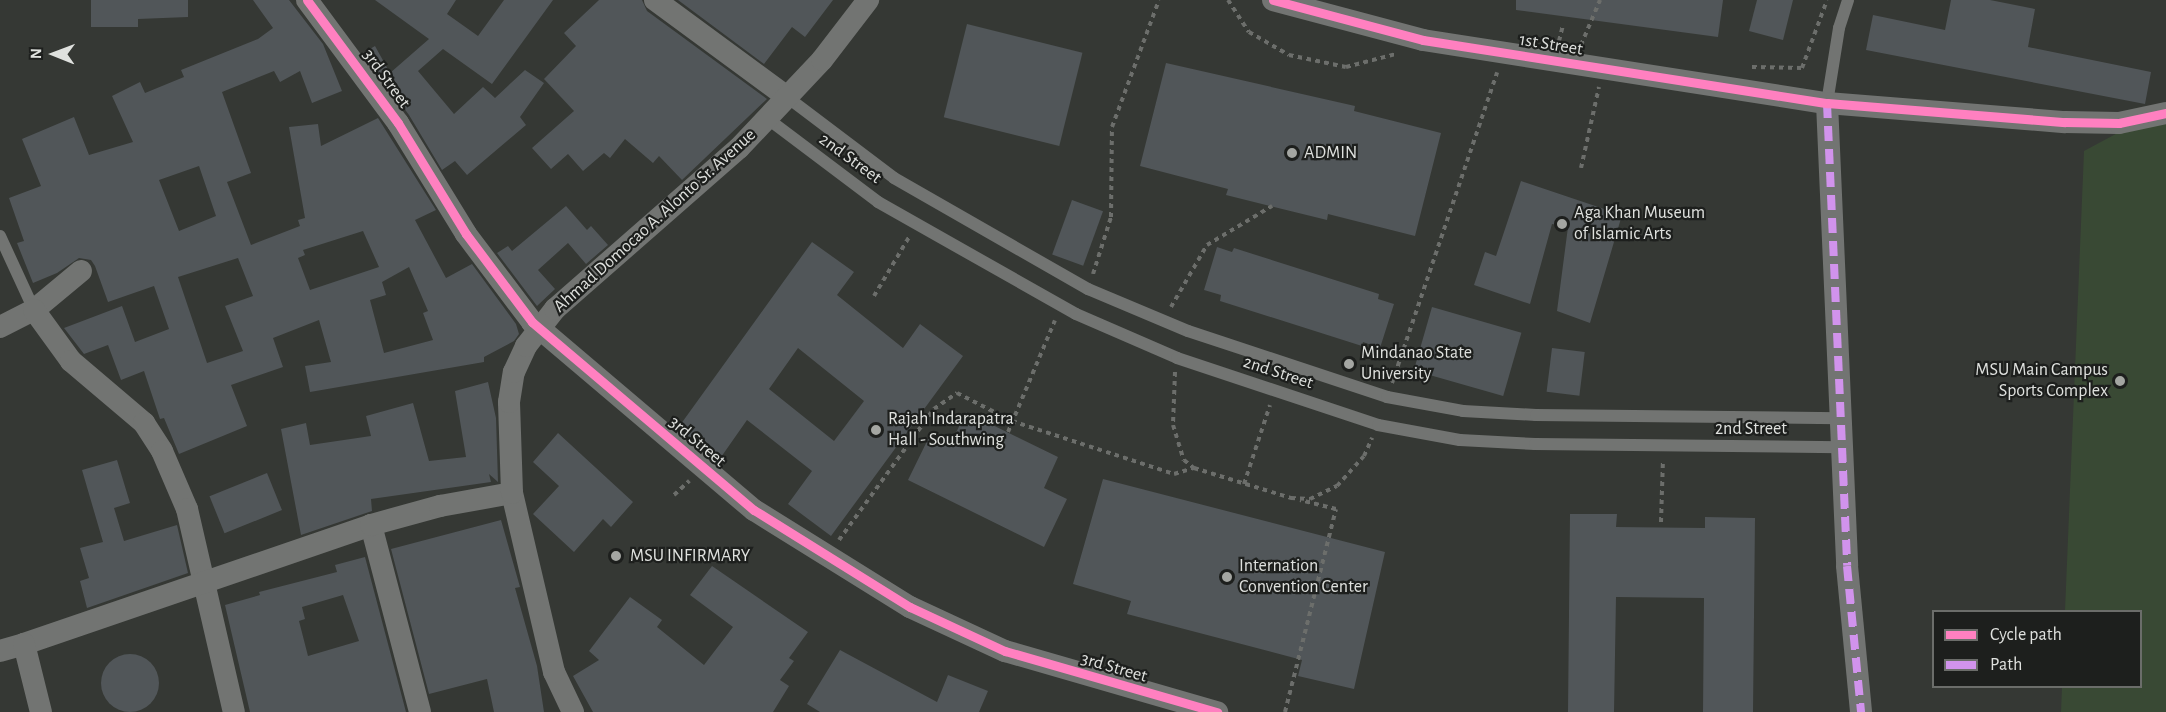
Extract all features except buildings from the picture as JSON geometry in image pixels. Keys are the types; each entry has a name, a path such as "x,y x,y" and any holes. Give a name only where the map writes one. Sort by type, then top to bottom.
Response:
{"street":[{"name":"3rd Street","path":"307,0 398,123 466,234 539,328 754,510 910,606 1005,651 1217,712"},
{"path":"655,0 787,97"},
{"name":"Ahmad Domocao A. Alonto Sr. Avenue","path":"573,712 554,672 512,493 509,402 514,372 526,346 539,328 572,292 706,179 768,118 868,0"},
{"name":"1st Street","path":"1273,0 1413,38 1603,70 1827,103 2066,122 2119,123 2166,113"},
{"path":"1827,103 1847,566 1861,712"},
{"path":"0,327 34,310 81,271"},
{"path":"34,310 71,361 144,423 162,451 187,509 207,584 234,712"},
{"path":"0,651 207,584 371,525 512,493"},
{"path":"371,525 420,712"},
{"path":"24,644 41,712"}],"lane":[{"path":"1827,103 1839,28 1848,0"},
{"name":"2nd Street","path":"787,97 894,177 1088,288 1163,321 1387,398 1463,411 1536,415 1840,418"},
{"name":"2nd Street","path":"768,118 823,164 916,225 1060,306 1177,358 1378,425 1460,440 1663,447 1841,447"},
{"path":"0,236 34,310"}],"path":[{"path":"1088,288 1111,217 1112,127 1159,0"},
{"path":"1228,0 1249,32 1263,42 1289,55 1327,65 1346,66 1390,58 1413,38"},
{"path":"1572,65 1600,0"},
{"path":"1744,67 1802,68 1827,0"},
{"path":"1387,398 1435,246 1503,53"},
{"path":"1581,168 1603,70"},
{"path":"1163,321 1207,245 1272,206"},
{"path":"874,296 916,225"},
{"path":"1008,432 1060,306"},
{"path":"1177,358 1173,425 1184,460 1194,468 1336,510 1285,712"},
{"path":"1244,484 1275,391"},
{"path":"827,557 934,409 957,393 1012,421 1174,474 1194,468"},
{"path":"1291,498 1310,499 1337,486 1364,456 1378,425"},
{"path":"1661,522 1663,447"}],"green space":[{"name":"MSU Main Campus Sports Complex","path":"2166,107 2166,712 2061,712 2062,688 2142,688 2142,610 2065,610 2084,151"}],"marked path":[{"path":"1827,103 1847,566 1861,712"}],"cycle path":[{"path":"307,0 398,123 466,234 532,322 754,510 910,607 1005,651 1217,712"},
{"path":"1273,0 1423,40 1827,103 2065,122 2119,123 2166,113"}],"place":[{"name":"ADMIN","path":"1292,153"},
{"name":"Aga Khan Museum of Islamic Arts","path":"1562,224"},
{"name":"Mindanao State University","path":"1349,364"},
{"name":"MSU Main Campus Sports Complex","path":"2120,381"},
{"name":"Rajah Indarapatra Hall - Southwing","path":"876,430"},
{"name":"MSU INFIRMARY","path":"616,556"},
{"name":"Internation Convention Center","path":"1227,577"}]}
